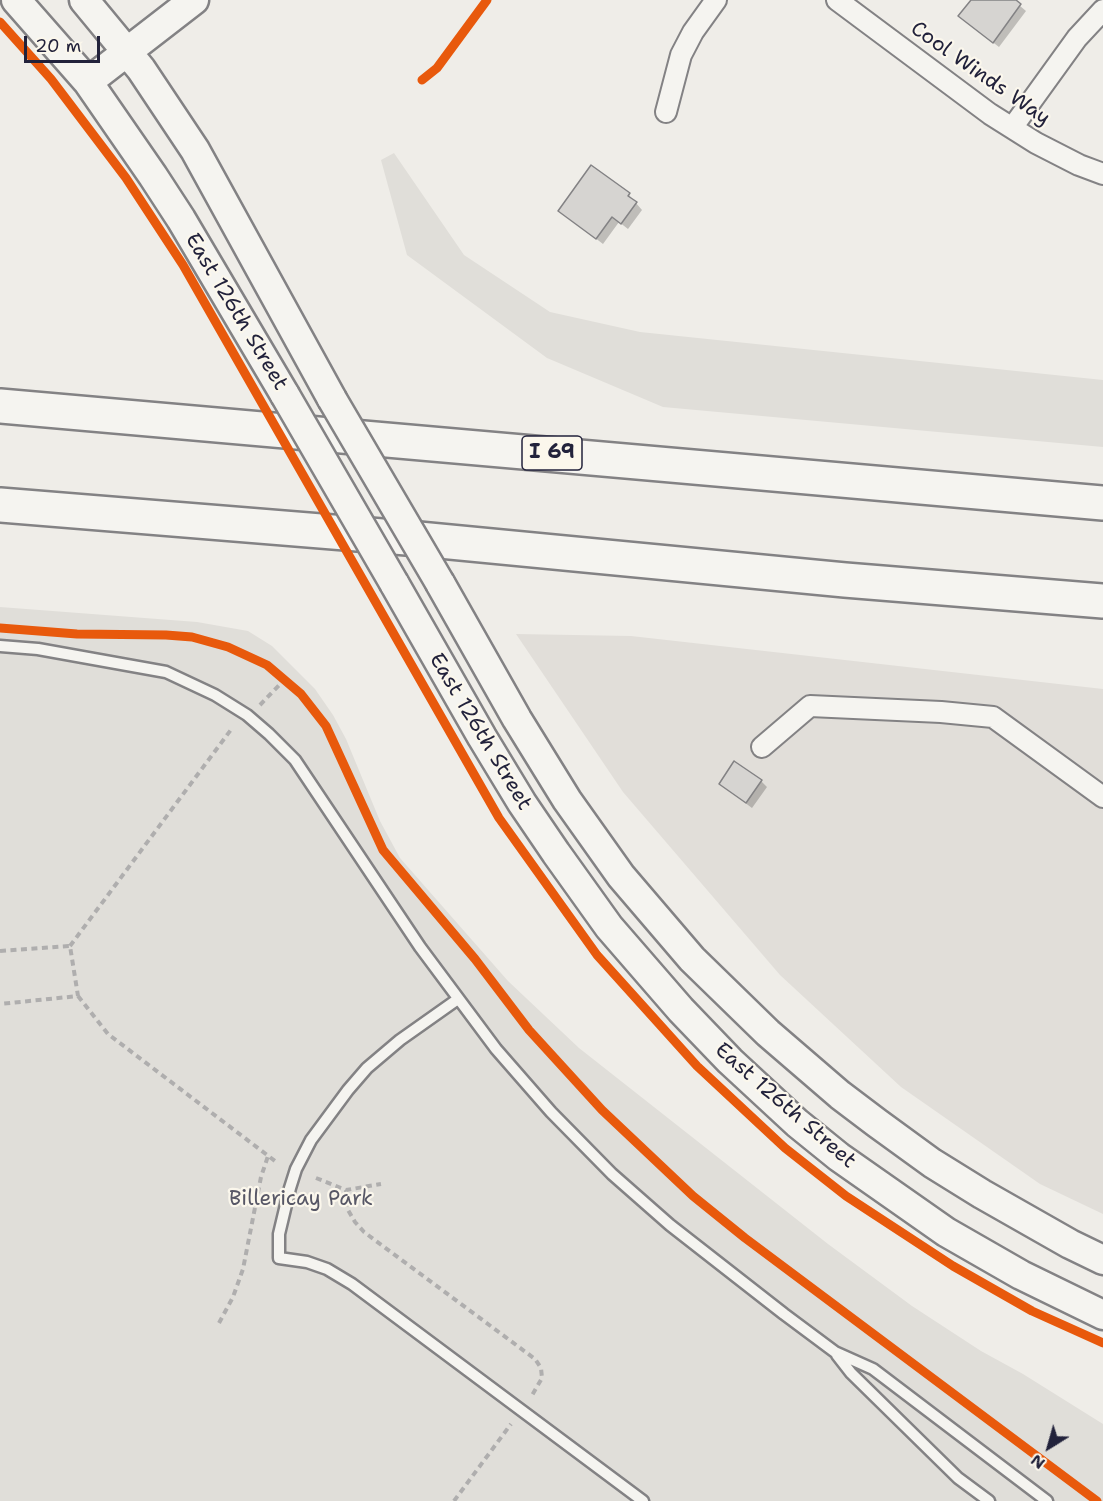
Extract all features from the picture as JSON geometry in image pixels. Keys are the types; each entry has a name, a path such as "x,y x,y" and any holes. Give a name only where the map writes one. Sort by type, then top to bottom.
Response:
{"highway":[{"name":"I 69","path":"0,406 1103,503"},
{"path":"0,505 407,538 845,580 1103,601"}],"main road":[{"name":"East 126th Street","path":"16,0 88,82 181,219 482,737 522,803 609,927 681,1010 730,1061 797,1123 839,1157 946,1232 1021,1275 1103,1315"},
{"name":"East 126th Street","path":"84,0 127,51 195,150 332,399 517,718 567,800 621,876 692,960 768,1034 840,1095 932,1163 1026,1220 1103,1260"},
{"path":"88,82 194,0"}],"street":[{"path":"666,112 681,55 693,32 716,0"},
{"name":"Cool Winds Way","path":"837,0 974,103 1012,128 1072,162 1103,174"},
{"path":"1012,128 1077,38 1103,10"},
{"path":"762,747 810,706 941,712 993,717 1103,797"}],"lane":[{"path":"0,646 38,650 166,672 215,695 247,715 295,760 420,947 458,999 523,1080 612,1174 711,1258 835,1352 873,1369 1047,1501"},
{"path":"458,999 400,1040 368,1068 348,1090 311,1140 296,1169 290,1188 279,1234 279,1258 307,1262 327,1269 352,1284 643,1501"},
{"path":"835,1352 851,1372 958,1478 989,1501"}],"path":[{"path":"276,672 293,687"},
{"path":"275,1161 108,1034 78,996 70,946 235,725 259,706 284,680"},
{"path":"0,951 70,946"},
{"path":"0,1004 78,996"},
{"path":"219,1323 233,1298 243,1269 261,1177 268,1156"},
{"path":"316,1178 346,1190 381,1184"}],"shaded area":[{"path":"516,634 631,636 1103,689 1103,1214 1040,1184 901,1087 780,975 623,792"}],"green space":[{"path":"394,153 464,255 550,312 640,332 1103,380 1103,447 663,407 547,358 407,255 381,160"},
{"name":"Billericay Park","path":"0,607 197,622 248,631 272,646 315,689 333,715 346,739 380,821 400,858 508,981 579,1048 828,1244 912,1306 981,1351 1023,1374 1103,1424 1103,1501 0,1501"}],"building":[{"path":"971,0 1016,0 1021,4 993,43 958,16"},
{"path":"591,165 630,193 628,196 637,202 621,224 612,217 596,239 558,211"},
{"path":"734,761 762,780 746,803 719,784"}],"cycle path":[{"path":"422,80 437,68 487,0"},
{"path":"0,22 51,79 126,178 183,265 499,818 597,955 697,1066 785,1148 846,1196 953,1266 1032,1311 1103,1343"},
{"path":"0,628 77,634 192,637 228,647 267,665 301,694 326,726 383,850 475,959 529,1030 602,1110 693,1196 745,1238 1097,1501"}]}
